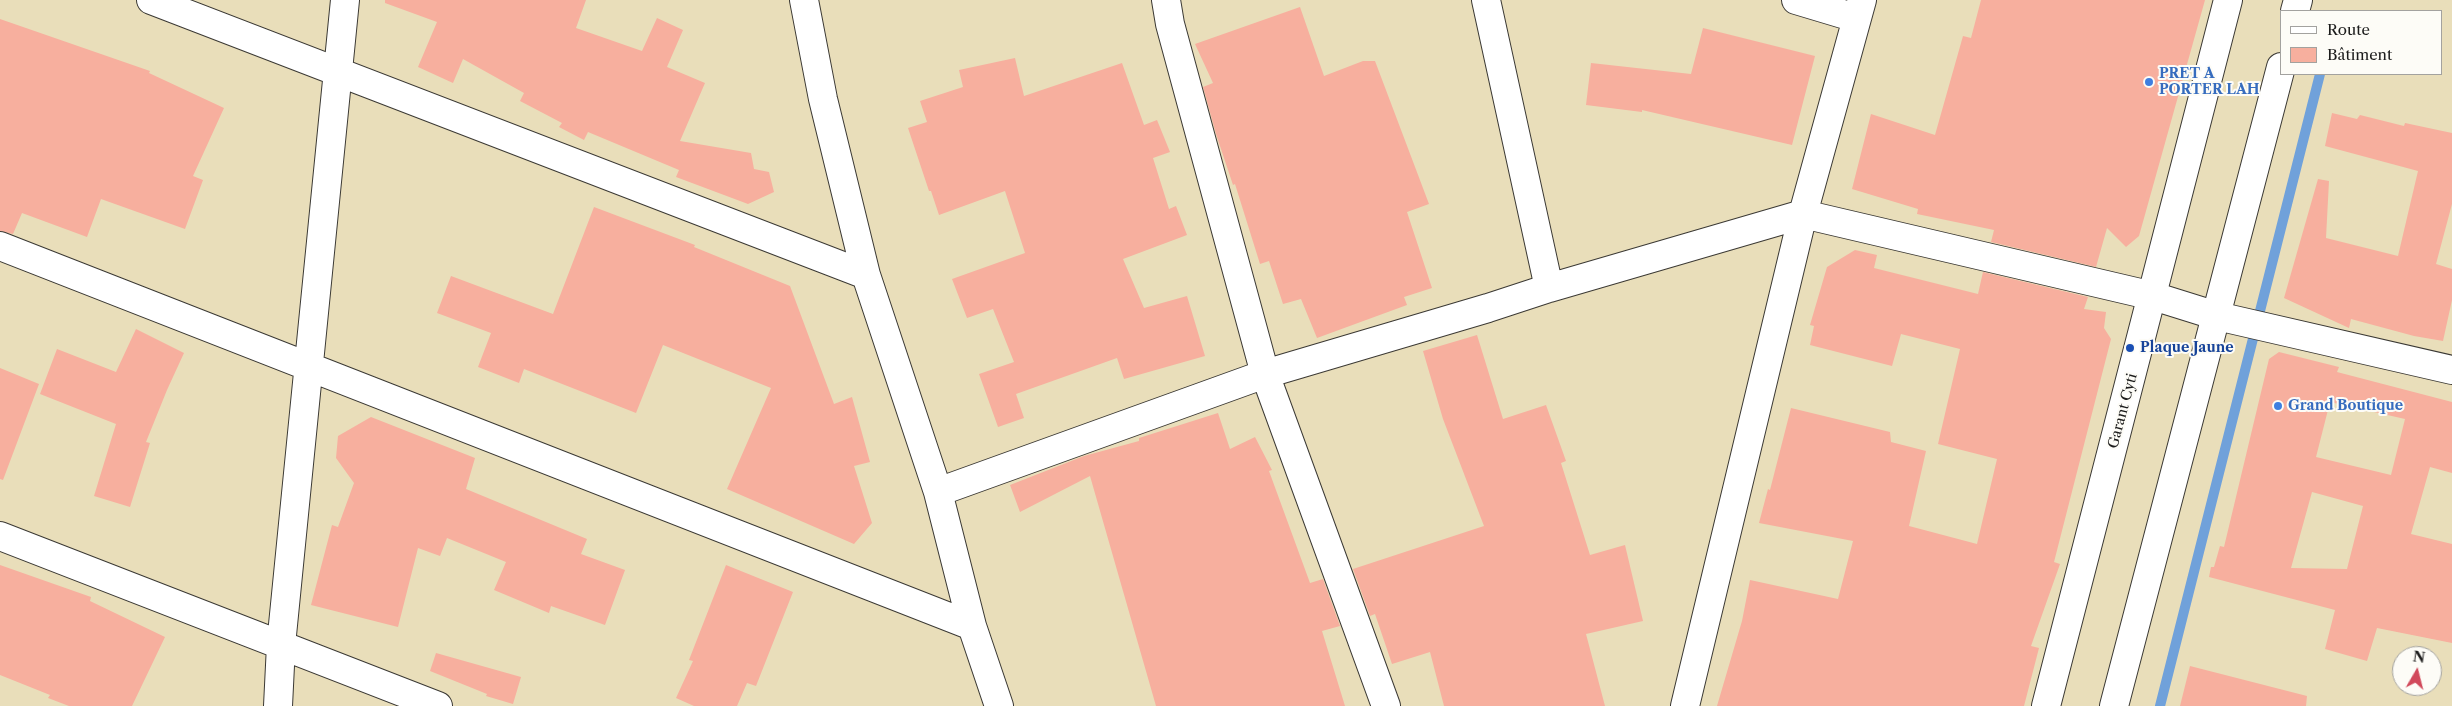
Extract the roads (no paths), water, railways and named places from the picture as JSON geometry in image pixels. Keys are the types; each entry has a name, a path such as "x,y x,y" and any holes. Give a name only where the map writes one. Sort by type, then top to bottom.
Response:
{"street":[{"path":"151,0 866,275"},
{"path":"278,706 281,645 345,0"},
{"path":"804,0 823,99 866,275 938,492 972,626 999,706"},
{"path":"1166,0 1170,24 1265,374 1386,706"},
{"path":"1486,0 1549,288"},
{"path":"1685,706 1803,214 1859,9 1796,0"},
{"name":"Garant Cyti","path":"2046,706 2228,0"},
{"path":"2114,706 2280,71"},
{"path":"938,492 1265,374 1803,214 2153,296 2217,316 2452,370"},
{"path":"0,246 972,626"},
{"path":"0,536 438,706"}],"waterway":[{"path":"2160,706 2320,75"}],"place":[{"name":"PRET A PORTER LAH","path":"2149,82"},
{"name":"Plaque Jaune","path":"2130,348"},
{"name":"Grand Boutique","path":"2278,406"}]}
